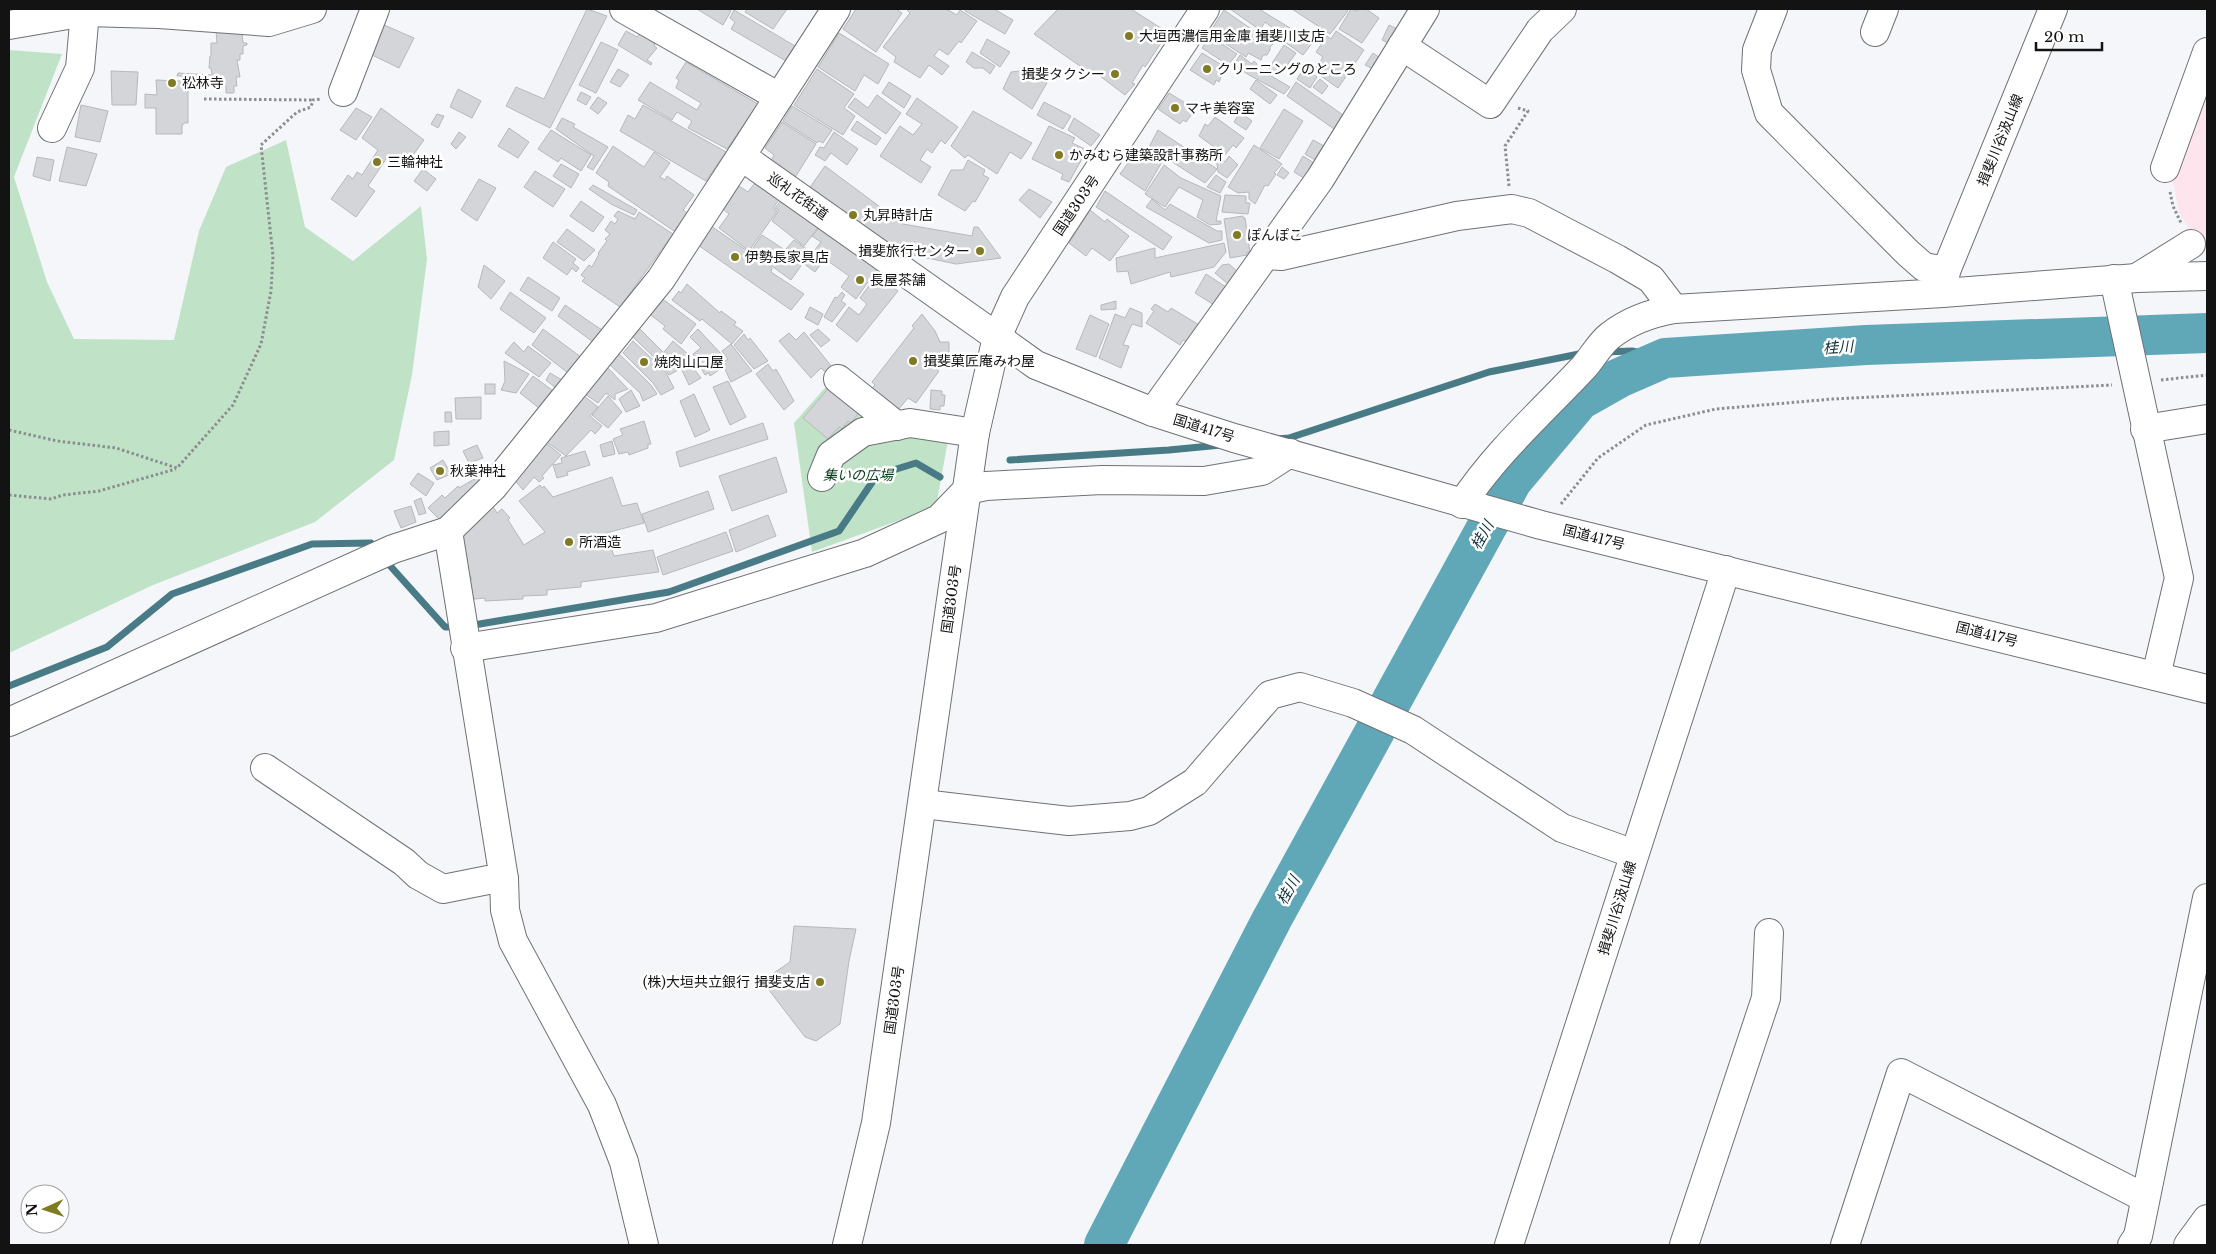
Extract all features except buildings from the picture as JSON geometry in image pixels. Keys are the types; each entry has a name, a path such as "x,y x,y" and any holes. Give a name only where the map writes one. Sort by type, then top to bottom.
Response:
{"main road":[{"path":"9,25 84,10 269,22 312,9"},
{"path":"342,92 375,9"},
{"path":"624,9 779,97"},
{"path":"9,722 393,549 448,531 493,487 661,279 836,9"},
{"name":"国道303号","path":"847,1245 876,1123 923,804 949,602 968,490 975,433 997,337 1015,297 1069,218 1205,9"},
{"path":"1153,412 1320,179 1424,9"},
{"path":"1402,46 1490,104 1540,30 1562,9"},
{"path":"1772,9 1757,50 1756,70 1769,113 1908,253 1944,282"},
{"name":"揖斐川谷汲山線","path":"1944,282 2053,9"},
{"path":"52,128 80,68 84,10"},
{"path":"2165,168 2207,52"},
{"name":"巡礼花街道","path":"741,156 997,337"},
{"path":"1265,255 1280,256 1457,216 1512,209 1529,213 1651,279 1674,309"},
{"path":"2123,283 2191,244"},
{"path":"1469,506 1480,476 1528,423 1585,366 1610,335 1652,313 1674,309 1944,282 2123,283 2207,276"},
{"path":"2123,283 2145,429 2179,578 2156,676"},
{"name":"国道417号","path":"997,337 1036,365 1153,412 1469,506 2207,689"},
{"path":"838,380 897,426"},
{"path":"2145,429 2207,419"},
{"path":"822,477 831,455 863,432 910,423 975,433"},
{"path":"465,645 656,618 855,556 939,518 968,490 986,486 1102,480 1204,481 1262,471 1290,453"},
{"path":"448,531 504,879 505,910 513,941 602,1106 624,1162 644,1245"},
{"name":"揖斐川谷汲山線","path":"1508,1245 1726,570"},
{"path":"923,804 1069,821 1130,816 1149,811 1195,782 1270,695 1300,688 1360,706 1413,730 1562,828 1634,854"},
{"path":"265,768 404,862 418,875 443,889 488,880 504,879"},
{"path":"2132,1245 2138,1236 2207,898"},
{"path":"1684,1245 1766,998 1769,934"},
{"path":"1844,1245 1901,1073 2145,1198"},
{"path":"2188,1245 2207,1219"}],"path":[{"path":"204,99 313,100 326,98 342,92"},
{"path":"9,494 51,499 63,495 99,491 176,468 233,405 261,344 271,290 273,256 262,144 297,112 311,107 313,100"},
{"path":"1493,100 1528,111 1505,146 1512,209"},
{"path":"2165,168 2173,206 2191,244"},
{"path":"1545,526 1565,497 1598,458 1646,425 1716,409 1824,399 2207,375"},
{"path":"9,430 57,441 116,448 176,468"}],"shaded area":[{"path":"2207,72 2207,256 2179,213 2172,174"}],"green space":[{"path":"9,50 62,54 14,177 47,282 74,339 174,340 199,231 226,167 286,140 305,227 353,261 421,206 427,259 412,375 394,460 315,522 153,585 9,653"},
{"name":"集いの広場","path":"831,381 948,440 936,507 812,552 794,423"}],"waterway":[{"name":"桂川","path":"1104,1245 1272,919 1512,481 1580,400 1619,378 1665,358 1866,345 2207,333"},
{"path":"1604,352 1632,351 1665,358"},
{"path":"1277,439 1289,438 1489,372 1584,353"},
{"path":"1010,460 1221,445"},
{"path":"468,626 669,592 839,531 877,475 916,463 940,477"},
{"path":"9,686 107,647 172,594 312,544 371,543 377,551"},
{"path":"384,559 445,627 457,627"}],"place":[{"name":"大垣西濃信用金庫 揖斐川支店","path":"1129,36"},
{"name":"クリーニングのところ","path":"1207,69"},
{"name":"揖斐タクシー","path":"1115,74"},
{"name":"松林寺","path":"172,83"},
{"name":"マキ美容室","path":"1175,108"},
{"name":"かみむら建築設計事務所","path":"1059,155"},
{"name":"三輪神社","path":"377,162"},
{"name":"丸昇時計店","path":"853,215"},
{"name":"ぽんぽこ","path":"1237,235"},
{"name":"揖斐旅行センター","path":"980,251"},
{"name":"伊勢長家具店","path":"735,257"},
{"name":"長屋茶舗","path":"860,280"},
{"name":"揖斐菓匠庵みわ屋","path":"913,361"},
{"name":"焼肉山口屋","path":"644,362"},
{"name":"秋葉神社","path":"440,471"},
{"name":"所酒造","path":"569,542"},
{"name":"(株)大垣共立銀行 揖斐支店","path":"820,982"}]}
